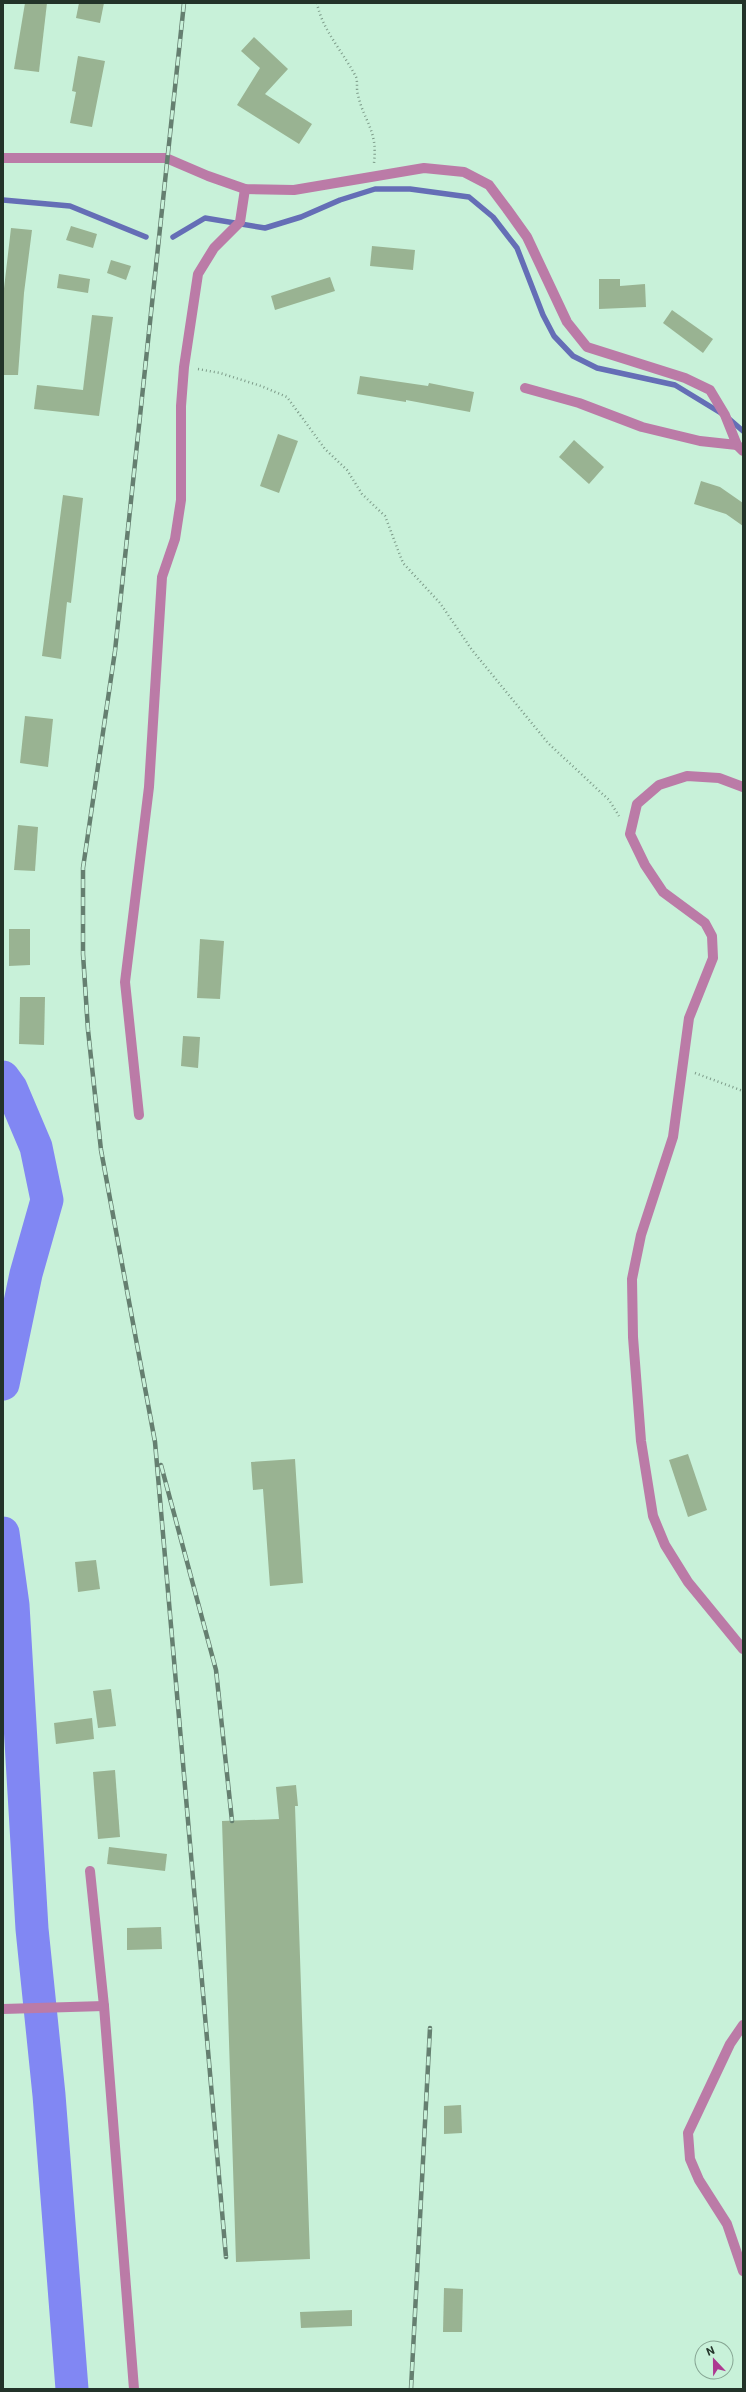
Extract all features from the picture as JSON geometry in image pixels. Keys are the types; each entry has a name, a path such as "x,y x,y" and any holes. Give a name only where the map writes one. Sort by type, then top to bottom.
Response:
{"street":[{"path":"3,158 166,158 208,176 245,189 294,190 372,175 424,168 464,172 488,185 527,237 567,322 587,346 685,378 710,390 725,415 740,448"},
{"path":"139,1115 125,982 149,787 162,576 175,539 181,500 181,406 184,367 198,274 214,248 240,222 245,189"},
{"path":"525,388 579,403 642,427 700,441 740,448"},
{"path":"743,787 719,778 687,776 659,785 637,804 630,834 645,865 663,892 705,923 712,936 713,958 689,1018 673,1137 640,1236 632,1279 633,1337 641,1441 653,1516 665,1545 688,1582 743,1649"},
{"path":"90,1871 104,2006 134,2389"},
{"path":"3,2009 104,2006"},
{"path":"743,2025 730,2044 688,2133 690,2159 699,2180 727,2224 743,2271"}],"path":[{"path":"317,3 333,39 357,78 358,95 371,126 375,150 372,175"},
{"path":"184,367 220,373 261,386 288,397 325,449 347,470 362,494 385,516 403,563 440,603 472,650 548,743 608,800 630,834"},
{"path":"683,1069 743,1091"}],"building":[{"path":"25,3 47,3 39,72 14,69"},
{"path":"79,3 104,3 100,23 76,18"},
{"path":"254,37 288,69 265,94 312,124 299,144 237,105 260,68 241,51"},
{"path":"78,56 105,61 92,127 70,123 76,92 72,91"},
{"path":"71,226 97,234 93,248 66,240"},
{"path":"11,228 32,230 24,293 18,375 3,375 3,297"},
{"path":"372,246 415,250 413,270 370,266"},
{"path":"111,260 131,266 126,280 107,273"},
{"path":"59,274 90,279 88,293 57,288"},
{"path":"330,277 335,291 275,310 271,296"},
{"path":"599,279 620,279 620,286 645,284 646,307 599,309"},
{"path":"672,310 713,339 703,353 663,323"},
{"path":"92,315 113,317 99,416 34,409 37,385 83,390"},
{"path":"360,376 428,386 429,383 474,392 470,412 406,400 406,402 357,394"},
{"path":"278,434 298,441 279,493 260,486"},
{"path":"574,440 604,467 589,484 559,457"},
{"path":"701,481 720,487 743,503 743,526 726,514 694,504"},
{"path":"63,495 83,498 71,603 67,602 61,659 42,656"},
{"path":"25,716 53,719 48,767 20,763"},
{"path":"18,825 38,827 35,871 14,870"},
{"path":"9,929 30,929 30,965 9,966"},
{"path":"200,939 224,941 220,999 197,998"},
{"path":"20,997 45,997 44,1045 19,1044"},
{"path":"183,1036 200,1037 198,1068 181,1066"},
{"path":"688,1454 707,1510 688,1517 669,1460"},
{"path":"295,1459 303,1583 270,1586 263,1489 253,1490 251,1462"},
{"path":"96,1560 100,1589 78,1592 75,1562"},
{"path":"111,1689 116,1726 98,1728 93,1691"},
{"path":"92,1718 94,1739 56,1744 54,1723"},
{"path":"115,1770 120,1837 98,1839 93,1772"},
{"path":"296,1785 298,1806 295,1806 310,2259 236,2262 222,1821 279,1819 276,1787"},
{"path":"109,1847 167,1854 165,1871 107,1864"},
{"path":"161,1927 162,1949 127,1950 127,1928"},
{"path":"461,2105 462,2133 444,2134 444,2106"},
{"path":"444,2288 463,2289 462,2332 443,2332"},
{"path":"352,2310 352,2326 301,2328 300,2312"}],"waterway":[{"path":"173,237 205,218 265,228 301,217 340,200 375,189 410,189 469,197 493,217 517,248 543,315 554,336 573,356 597,368 675,385 721,413"},
{"path":"3,200 70,206 146,237"},
{"path":"728,418 743,431"},
{"path":"3,1077 11,1088 36,1147 47,1200 26,1274 3,1384"},
{"path":"3,1533 13,1605 32,1929 49,2095 72,2389"},
{"path":"3,1611 13,1605"}],"railway":[{"path":"184,3 115,651 83,868 83,954 88,1030 101,1150 155,1442 226,2257"},
{"path":"161,1465 216,1670 232,1821"},
{"path":"411,2389 430,2028"}]}
